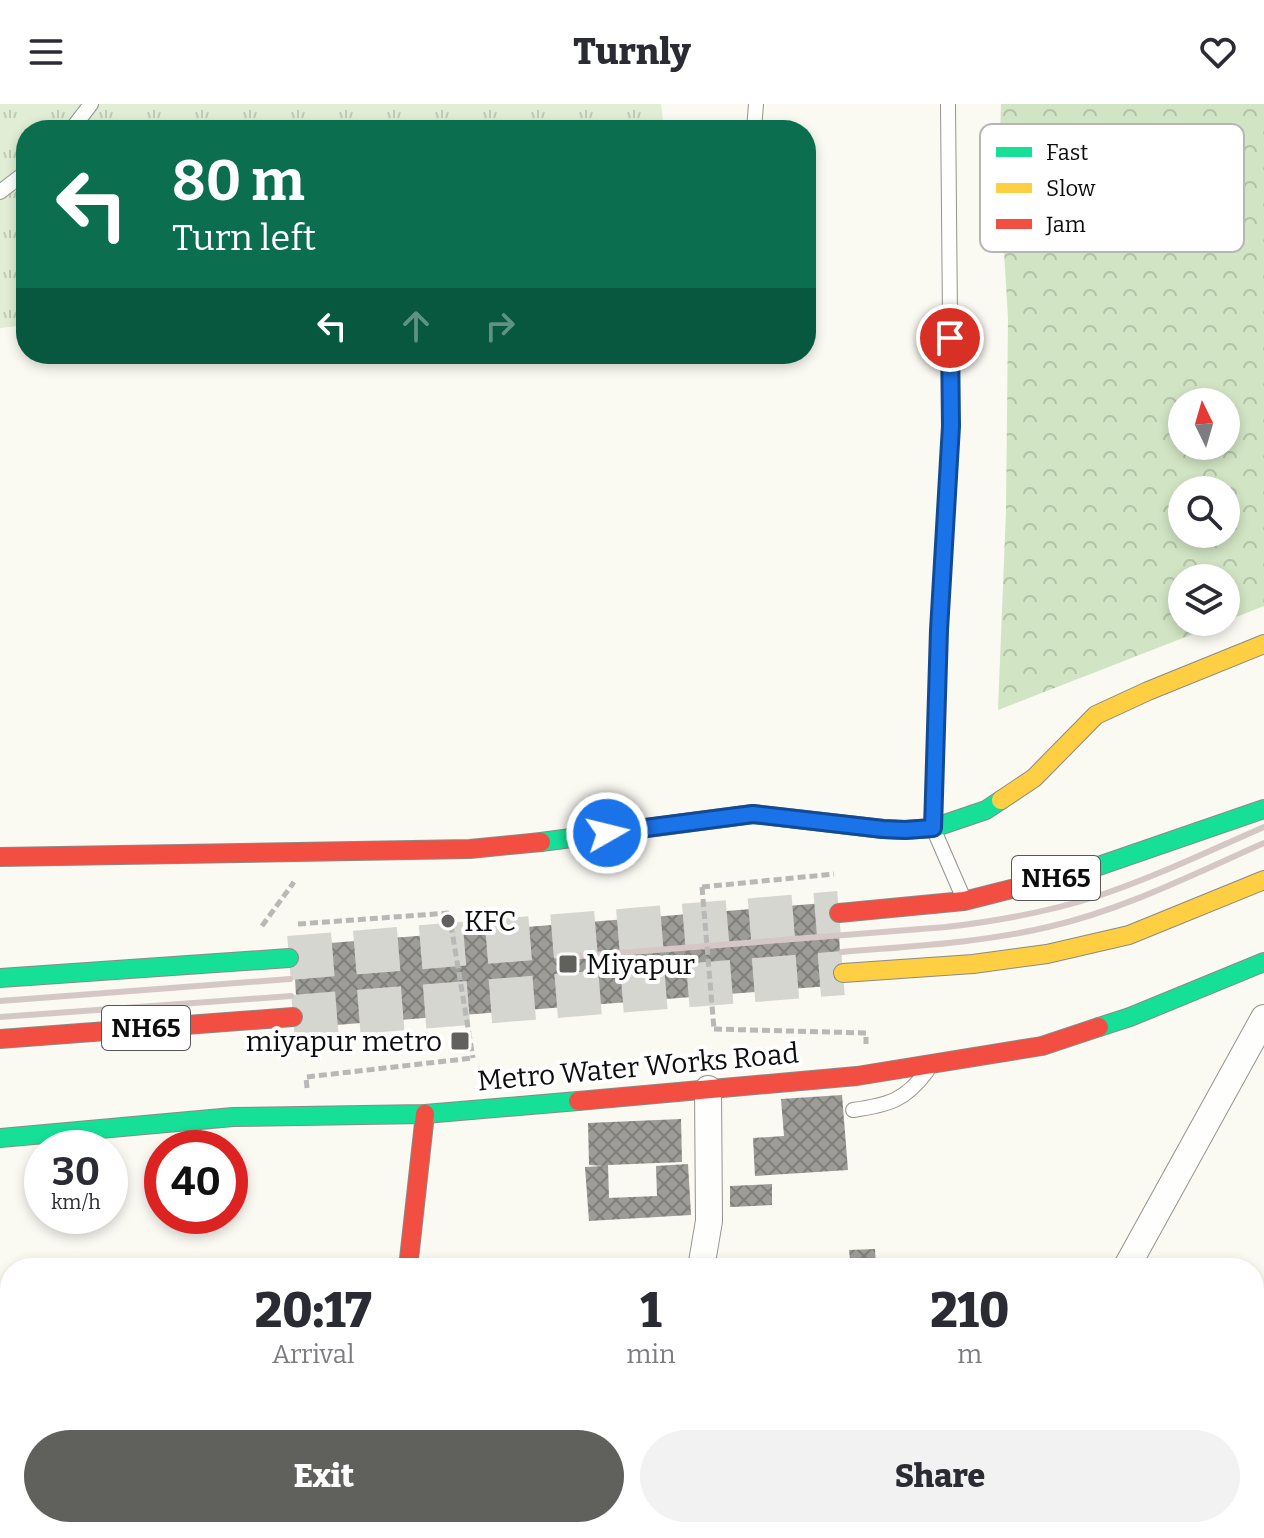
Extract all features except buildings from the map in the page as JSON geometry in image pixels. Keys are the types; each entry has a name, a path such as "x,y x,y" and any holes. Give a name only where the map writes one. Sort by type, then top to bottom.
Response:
{"main road":[{"path":"0,857 470,849 753,814 883,829 933,828 986,810 1034,778 1096,715 1264,644"},
{"name":"NH65","path":"839,913 964,901 1088,870 1264,809"},
{"name":"NH65","path":"843,973 973,964 1061,951 1129,935 1264,880"},
{"name":"NH65","path":"1,978 289,958"},
{"name":"Metro Water Works Road","path":"0,1138 233,1117 425,1114 708,1089 755,1090 857,1076 1042,1046 1130,1017 1264,962"},
{"name":"NH65","path":"0,1039 293,1017"},
{"path":"409,1258 425,1114"}],"street":[{"path":"1132,1258 1264,1018"},
{"path":"703,1258 709,1221 708,1089"}],"lane":[{"path":"79,120 91,104"},
{"path":"948,104 951,426 939,630 933,828 964,901"},
{"path":"0,192 16,180"},
{"path":"853,1110 903,1097 917,1085 932,1064"}],"path":[{"path":"277,926 261,927 315,852"},
{"path":"834,874 702,887 714,1029 866,1033"},
{"path":"293,924 449,913 473,1058 306,1077"}],"green space":[{"path":"0,104 661,104 663,120 16,120 16,326 0,328"},
{"path":"1001,104 1264,104 1264,606 1240,615 1240,564 1168,564 1168,636 1188,636 998,710 1006,511 1008,318 1004,252 1244,252 1244,124 1000,124"}],"tunnel":[{"path":"289,958 839,913"},
{"path":"293,1017 843,973"}],"railway":[{"path":"568,957 946,927 1023,915 1119,889 1264,827"},
{"path":"842,952 971,940 1076,920 1185,879 1264,843"},
{"path":"0,1001 290,979"},
{"path":"0,1017 291,996"}],"traffic: fast":[{"path":"541,842 753,814 883,829 933,828 986,810 1001,800"},
{"path":"1087,870 1264,809"},
{"path":"0,978 289,958"},
{"path":"1099,1027 1264,962"},
{"path":"0,1138 233,1117 425,1114 578,1101"}],"traffic: slow":[{"path":"1001,800 1034,778 1096,715 1264,644"},
{"path":"843,973 973,964 1047,954 1129,935 1264,880"}],"traffic: jam":[{"path":"0,857 470,849 541,842"},
{"path":"839,913 964,901 1087,870"},
{"path":"0,1039 293,1017"},
{"path":"578,1101 857,1076 1042,1046 1099,1027"},
{"path":"409,1258 425,1114"}],"place":[{"name":"KFC","path":"448,921"},
{"name":"Miyapur","path":"568,964"},
{"name":"miyapur metro","path":"460,1041"}],"route":[{"path":"607,833 753,814 883,829 933,828 939,630 951,426 950,338"}]}
